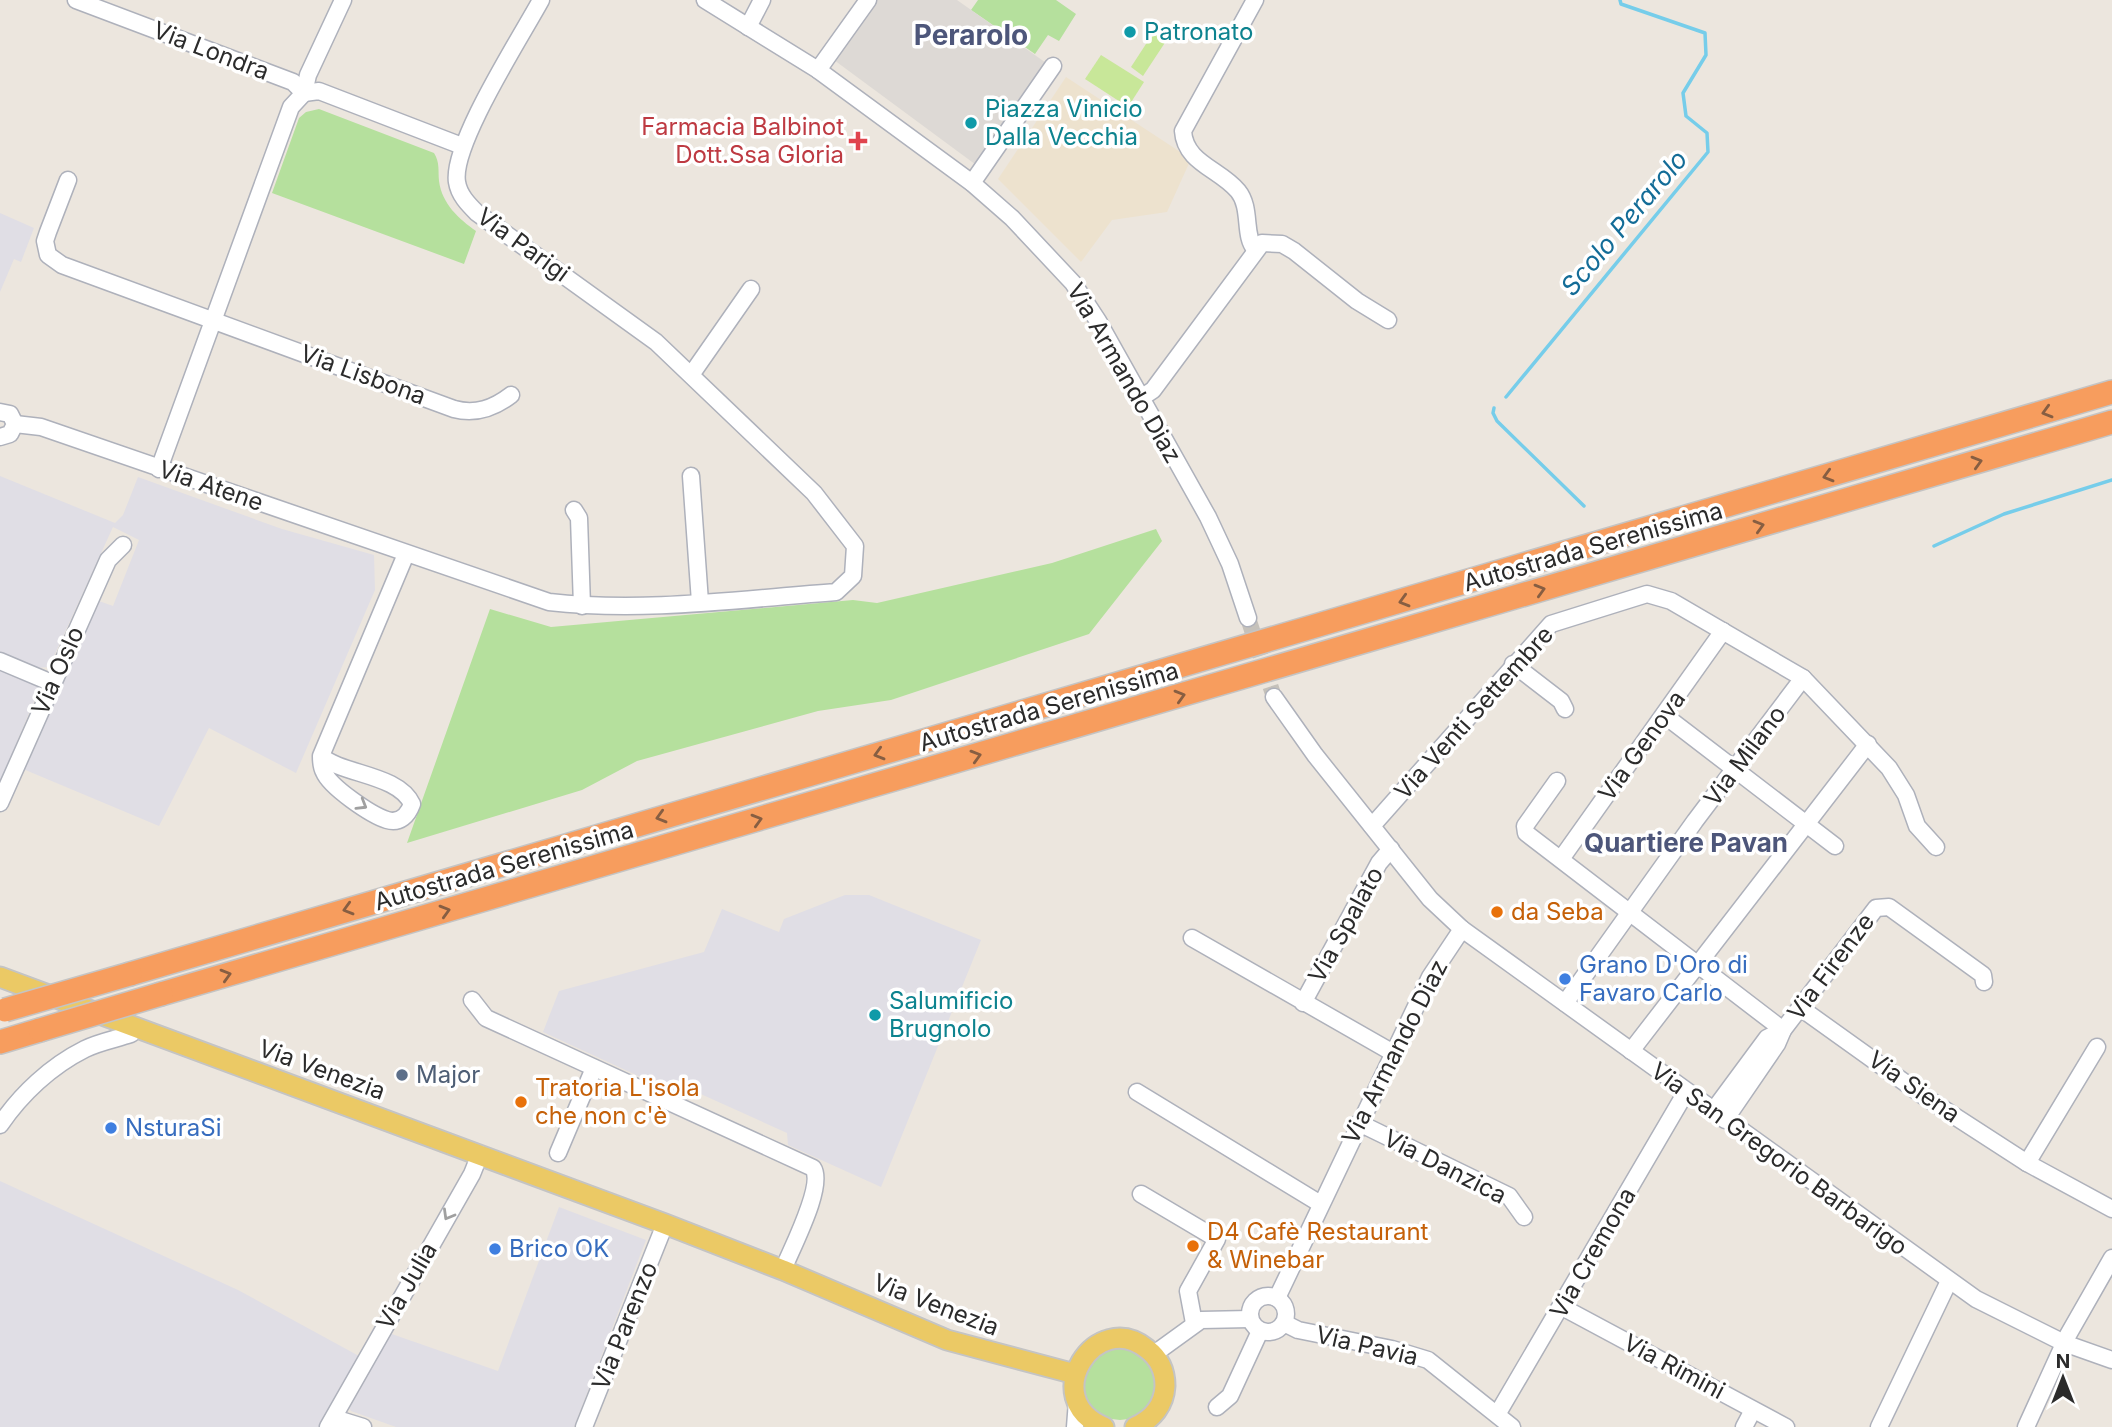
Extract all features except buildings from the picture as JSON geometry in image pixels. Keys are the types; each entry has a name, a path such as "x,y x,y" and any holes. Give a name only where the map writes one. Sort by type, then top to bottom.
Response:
{"highway":[{"name":"Autostrada Serenissima","path":"2,1010 2112,392"},
{"name":"Autostrada Serenissima","path":"0,1042 2112,422"}],"main road":[{"name":"Via Venezia","path":"0,977 664,1224 783,1270 947,1340 1075,1374"},
{"path":"1099,1426 1086,1415 1077,1401 1075,1374 1090,1350 1109,1341 1130,1340 1154,1354 1161,1366 1164,1393 1150,1424"}],"street":[{"name":"Via Londra","path":"76,0 293,82 303,93 319,91 462,146"},
{"path":"159,468 291,107 303,93 308,75 343,0"},
{"name":"Via Parigi","path":"541,0 462,146 457,182 460,193 471,207 646,335 691,375 824,506 855,546 855,570"},
{"name":"Via Armando Diaz","path":"705,0 818,70 972,183 1012,218 1073,283 1208,517 1234,576 1248,618"},
{"path":"748,27 762,0"},
{"path":"818,70 868,0"},
{"path":"1255,0 1183,131 1187,149 1238,191 1248,213 1250,241 1255,249"},
{"path":"972,183 1053,66"},
{"name":"Via Lisbona","path":"68,180 46,241 46,250 52,259 464,411 497,406 512,396"},
{"path":"1141,398 1153,390 1262,243 1282,244 1357,301 1388,320"},
{"path":"691,375 751,289"},
{"name":"Via Atene","path":"0,412 10,414 15,424 41,427 533,598 582,606 700,603 836,592 849,581 855,570"},
{"path":"0,437 10,434 15,424"},
{"path":"691,476 700,603"},
{"path":"574,510 579,518 582,606"},
{"name":"Via Oslo","path":"0,803 108,560 123,545"},
{"path":"321,756 335,766 355,769 398,789 408,796 412,804 409,812 400,820 387,820 344,794 323,771 321,756 406,554"},
{"name":"Via Venti Settembre","path":"1372,826 1551,624 1647,594 1671,601 1803,678 1868,744 1899,781 1917,826 1936,847"},
{"name":"Via Genova","path":"1561,859 1723,631"},
{"path":"0,661 52,683"},
{"path":"1513,664 1561,701 1565,709"},
{"name":"Via Milano","path":"1566,1003 1803,678"},
{"path":"1274,697 1430,899 1462,929"},
{"path":"1664,715 1835,846"},
{"path":"1631,1051 1868,744"},
{"path":"1557,781 1525,826 1526,833 1783,1030"},
{"name":"Via Spalato","path":"1303,1003 1379,863 1391,849"},
{"name":"Via Firenze","path":"1719,1115 1767,1038 1783,1030 1802,1009 1872,911 1881,906 1889,907 1983,975 1984,982"},
{"name":"Via Armando Diaz","path":"1277,1298 1320,1203 1439,960 1462,929"},
{"name":"Via San Gregorio Barbarigo","path":"1462,929 1948,1281 2004,1315 2064,1343 2112,1360"},
{"name":"Via Spalato","path":"1192,937 1395,1054"},
{"path":"472,1000 486,1018 813,1168 817,1177 815,1192 783,1270"},
{"name":"Via Siena","path":"1802,1009 1925,1097 2027,1163 2112,1209"},
{"path":"0,1125 31,1088 51,1070 85,1049 131,1034 134,1027"},
{"path":"2027,1163 2097,1047"},
{"path":"558,1153 594,1069"},
{"path":"1137,1092 1320,1203"},
{"name":"Via Cremona","path":"1498,1413 1686,1092"},
{"name":"Via Danzica","path":"1359,1123 1508,1196 1524,1217"},
{"name":"Via Julia","path":"363,1427 331,1423 338,1404 472,1174 480,1154"},
{"path":"1141,1194 1217,1239 1188,1291 1194,1323"},
{"name":"Via Parenzo","path":"584,1427 664,1224"},
{"path":"2026,1427 2064,1343 2112,1258"},
{"path":"1879,1427 1948,1281"},
{"path":"1154,1354 1194,1323 1255,1325 1276,1331 1284,1324 1285,1306 1277,1298 1265,1296 1254,1302 1255,1325 1230,1396 1217,1407"},
{"name":"Via Rimini","path":"1562,1307 1786,1427"},
{"name":"Via Pavia","path":"1284,1324 1298,1330 1392,1349 1428,1360 1498,1413 1512,1427"},
{"path":"1075,1427 1077,1401"},
{"path":"1744,1427 1753,1410"}],"shaded area":[{"name":"Piazza Vinicio Dalla Vecchia","path":"876,0 957,0 1059,72 987,173 834,60"},
{"path":"1066,77 1191,159 1167,212 1112,220 1081,262 998,179"},
{"path":"0,213 34,228 21,262 14,259 0,292"},
{"path":"0,476 115,523 123,515 138,477 282,529 374,555 375,590 296,773 209,728 159,826 23,769 99,601 113,606 139,540 113,527 49,667 35,668 0,653"},
{"path":"0,669 40,687 0,782"},
{"path":"845,895 869,895 981,940 881,1187 788,1145 787,1133 683,1086 673,1092 543,1032 559,991 704,952 722,909 779,932 784,919"},
{"path":"0,1181 238,1290 359,1356 319,1427 0,1427"},
{"path":"559,1207 646,1240 574,1427 396,1427 351,1411 347,1405 386,1332 498,1371"}],"green space":[{"path":"978,0 1056,0 1076,14 1059,41 1048,35 1035,54 971,10"},
{"path":"1159,24 1172,32 1143,76 1131,67"},
{"path":"1101,55 1144,82 1128,107 1085,79"},
{"path":"319,109 434,153 444,197 458,216 476,231 464,264 272,193 299,118 306,112"},
{"path":"1156,529 1162,541 1089,634 891,700 818,711 637,761 582,790 407,843 490,609 551,627 853,600 877,603 1052,563"},
{"path":"1120,1348 1140,1354 1150,1364 1156,1384 1150,1404 1140,1414 1120,1420 1100,1414 1090,1404 1084,1384 1090,1364 1100,1354"}],"waterway":[{"name":"Scolo Perarolo","path":"1506,397 1708,152 1707,133 1686,116 1683,93 1706,55 1705,33 1621,4 1620,0"},
{"name":"Scolo Perarolo","path":"1494,408 1497,421 1584,506"},
{"name":"Scolo Perarolo","path":"1934,546 2004,514 2112,480"}],"tunnel":[{"path":"1248,618 1274,697"}],"place":[{"name":"Patronato","path":"1130,32"},
{"name":"Piazza Vinicio Dalla Vecchia","path":"971,123"},
{"name":"Farmacia Balbinot Dott.Ssa Gloria","path":"858,141"},
{"name":"da Seba","path":"1497,912"},
{"name":"Grano D'Oro di Favaro Carlo","path":"1565,979"},
{"name":"Salumificio Brugnolo","path":"875,1015"},
{"name":"Major","path":"402,1075"},
{"name":"Tratoria L'isola che non c'è","path":"521,1102"},
{"name":"NsturaSi","path":"111,1128"},
{"name":"D4 Cafè Restaurant & Winebar","path":"1193,1246"},
{"name":"Brico OK","path":"495,1249"}],"district":[{"name":"Perarolo","path":"971,35"},
{"name":"Quartiere Pavan","path":"1686,843"}]}
